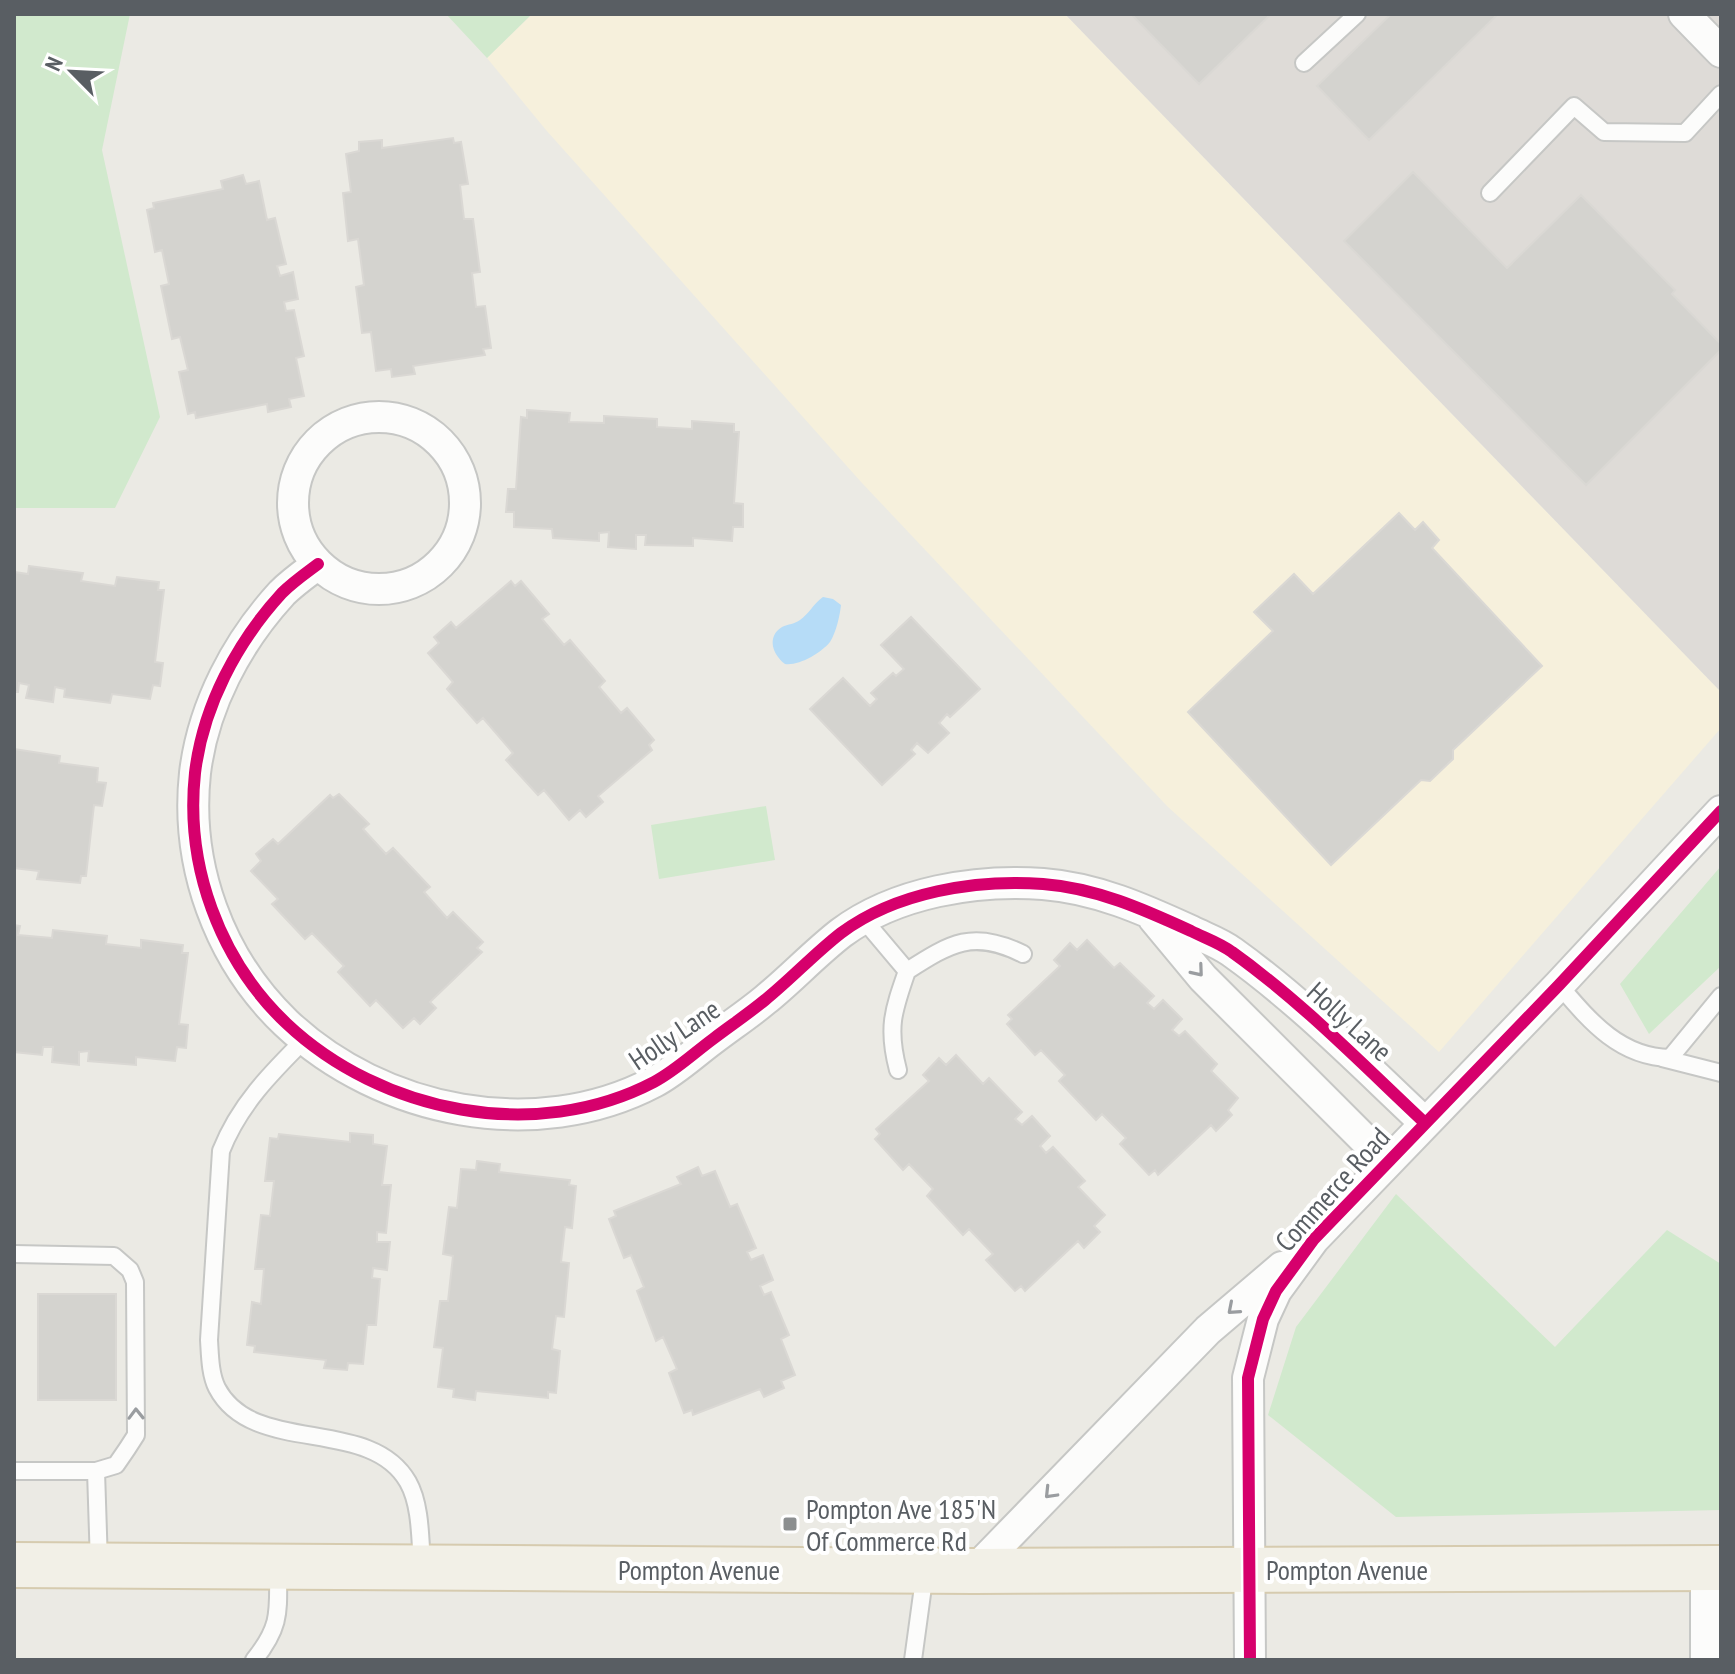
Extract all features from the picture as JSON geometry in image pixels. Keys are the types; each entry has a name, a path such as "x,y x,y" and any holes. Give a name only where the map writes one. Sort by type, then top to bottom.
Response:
{"main road":[{"name":"Pompton Avenue","path":"14,1565 925,1571 1717,1568"},
{"path":"1713,1660 1717,1568"}],"street":[{"path":"1684,14 1721,52"},
{"path":"376,416 404,420 429,432 450,452 462,478 465,506 459,534 445,559 423,577 397,588 368,589 341,580 318,564 302,541 293,513 295,485 305,458 323,436 348,422 376,416"},
{"name":"Holly Lane","path":"318,564 283,592 242,645 225,674 202,737 193,805 201,873 210,907 224,938 261,996 305,1039 363,1078 429,1103 503,1114 542,1113 581,1107 619,1096 656,1081 764,1001 843,931 886,909 932,893 987,884 1018,883 1080,889 1148,911 1228,949 1304,1009 1425,1123"},
{"name":"Commerce Road","path":"974,1571 1208,1330 1314,1239 1559,985 1721,811"},
{"path":"1148,911 1203,978 1387,1162"},
{"name":"Commerce Road","path":"1250,1660 1248,1378 1263,1319 1276,1291 1314,1239"}],"lane":[{"path":"1304,63 1357,14"},
{"path":"1490,193 1574,106 1604,132 1685,133 1721,94"},
{"path":"864,920 907,971"},
{"path":"898,1070 891,1044 893,1010 907,971 936,953 972,940 1000,943 1023,954"},
{"path":"1559,985 1604,1035 1620,1044 1721,1073"},
{"path":"1660,1057 1670,1058 1721,996"},
{"path":"305,1039 259,1085 231,1125 221,1151 209,1340 211,1363 217,1388 234,1407 252,1420 310,1436 361,1445 388,1459 408,1482 417,1509 422,1567"},
{"path":"14,1254 114,1256 130,1270 135,1282 136,1435 116,1465 96,1471 14,1471"},
{"path":"96,1471 99,1566"},
{"path":"254,1660 273,1634 278,1617 278,1567"},
{"path":"913,1660 925,1571"}],"shaded area":[{"path":"532,14 1065,14 1721,692 1721,728 1439,1052 1168,807 862,483 546,130 487,58"},
{"path":"1065,14 1721,14 1721,692"}],"green space":[{"path":"14,14 130,14 102,150 160,417 115,508 14,508"},
{"path":"446,14 532,14 487,58"},
{"path":"766,806 775,860 659,879 651,825"},
{"path":"1721,866 1721,966 1649,1034 1620,984"},
{"path":"1396,1194 1555,1347 1667,1230 1721,1264 1721,1510 1396,1517 1268,1415 1296,1327"}],"water":[{"path":"823,597 841,605 832,638 809,658 785,664 773,646 774,636 782,627 803,618"}],"building":[{"path":"1131,14 1271,14 1199,84"},
{"path":"1391,14 1498,14 1369,140 1317,86"},
{"path":"453,138 454,143 461,142 468,184 460,185 464,219 473,219 480,272 472,273 476,307 485,306 491,348 483,349 485,355 413,366 415,374 392,377 391,369 376,371 371,332 362,333 356,287 364,285 358,239 348,241 343,193 351,192 346,154 359,151 359,142 382,140 382,148"},
{"path":"1413,172 1507,268 1581,195 1675,290 1672,294 1721,344 1721,350 1586,485 1344,241"},
{"path":"243,175 246,184 259,181 267,220 275,218 286,264 277,266 280,276 293,272 298,299 284,302 286,311 294,310 304,356 296,358 304,396 289,399 291,407 268,412 267,404 196,418 195,412 188,414 179,372 188,370 180,337 172,339 161,286 169,284 162,250 155,252 147,210 154,208 153,203 223,189 221,181"},
{"path":"527,410 570,413 569,422 604,423 604,416 657,419 657,427 692,429 692,421 734,424 734,432 739,432 734,503 743,504 743,527 733,527 732,541 693,538 693,546 645,545 646,535 636,535 636,549 608,547 609,532 599,533 599,541 553,538 552,529 514,527 514,512 506,512 508,489 516,489 521,417 527,418"},
{"path":"1399,513 1415,530 1423,522 1439,540 1432,548 1542,666 1453,750 1453,759 1430,781 1421,780 1331,865 1188,712 1273,631 1254,612 1294,574 1313,594"},
{"path":"29,566 83,573 81,581 115,586 117,577 159,582 158,590 164,590 155,662 163,663 160,686 153,685 150,699 112,694 110,703 64,697 65,689 55,687 53,702 26,698 29,685 19,683 18,692 14,692 14,572 28,574"},
{"path":"511,581 515,586 521,581 549,614 542,619 564,645 570,640 605,681 599,687 621,713 627,708 654,740 649,745 652,750 598,796 603,802 586,817 580,810 569,820 544,790 538,795 506,760 513,753 483,718 477,723 447,689 453,682 428,653 439,643 434,637 451,622 456,628"},
{"path":"911,617 980,689 950,717 947,714 939,723 949,733 928,753 917,743 911,750 915,754 882,785 810,709 843,678 870,706 877,699 871,693 893,673 896,676 904,669 881,645"},
{"path":"14,749 60,756 59,763 98,768 97,782 106,783 102,806 94,805 86,876 81,876 80,883 37,879 39,871 14,868"},
{"path":"339,794 369,824 363,829 386,854 393,848 430,887 424,892 447,918 453,912 483,942 477,948 482,952 430,1002 436,1008 420,1024 414,1018 403,1028 376,1000 370,1006 338,972 344,966 312,933 305,939 272,904 278,899 251,871 261,861 256,854 273,839 278,844 330,795 333,798"},
{"path":"14,925 20,926 18,935 52,938 53,930 107,936 106,944 141,948 141,940 183,945 182,953 188,953 179,1024 188,1025 186,1048 177,1047 175,1061 136,1057 136,1065 88,1061 89,1051 79,1052 79,1065 52,1062 53,1047 43,1047 42,1055 14,1052"},
{"path":"1087,940 1114,968 1120,963 1154,996 1147,1003 1154,1009 1163,1000 1182,1019 1172,1030 1179,1036 1185,1031 1217,1064 1211,1071 1238,1098 1228,1110 1232,1115 1216,1131 1211,1125 1158,1175 1155,1170 1149,1175 1120,1144 1126,1138 1102,1114 1096,1120 1059,1081 1065,1075 1041,1050 1035,1055 1007,1024 1012,1019 1008,1015 1060,966 1054,960 1070,943 1077,950"},
{"path":"956,1055 983,1084 989,1078 1022,1112 1015,1119 1022,1125 1032,1116 1050,1136 1040,1146 1046,1153 1053,1147 1085,1181 1078,1187 1105,1215 1094,1226 1100,1232 1084,1248 1078,1241 1025,1291 1021,1286 1015,1291 986,1260 993,1254 969,1229 963,1235 927,1196 933,1189 909,1164 903,1170 875,1139 880,1134 876,1129 929,1081 923,1075 939,1058 946,1065"},
{"path":"350,1133 373,1135 373,1144 387,1146 382,1185 391,1185 386,1233 377,1232 377,1242 390,1242 387,1270 373,1268 372,1278 380,1279 376,1325 367,1325 363,1364 348,1363 347,1370 324,1368 326,1360 254,1352 255,1346 247,1345 252,1302 261,1304 264,1269 255,1269 261,1215 270,1216 274,1181 265,1181 270,1138 278,1139 279,1134 350,1142"},
{"path":"477,1161 500,1164 499,1172 570,1180 569,1185 576,1186 572,1228 565,1227 561,1262 569,1263 564,1317 556,1316 552,1349 560,1351 556,1393 548,1392 548,1398 476,1391 475,1400 453,1397 454,1389 438,1387 443,1348 434,1347 440,1301 448,1301 453,1256 443,1254 449,1207 457,1208 461,1169 476,1170"},
{"path":"698,1167 702,1176 715,1171 730,1207 737,1204 756,1248 747,1252 751,1260 763,1255 773,1280 760,1286 764,1295 771,1292 789,1335 781,1339 795,1375 781,1381 784,1388 764,1397 760,1389 693,1415 692,1410 684,1413 669,1373 677,1369 663,1337 656,1341 637,1291 644,1287 631,1255 624,1258 609,1219 616,1216 614,1211 681,1184 677,1177"},
{"path":"38,1294 116,1294 116,1400 38,1400"}],"cycle path":[{"path":"318,564 286,589 266,612 237,654 214,700 199,748 195,773 193,808 196,842 202,876 225,940 262,998 286,1023 324,1054 367,1079 413,1098 461,1110 511,1114 560,1112 608,1101 669,1073 759,1005 841,933 886,907 964,886 1043,884 1082,890 1119,901 1227,949 1307,1013 1425,1123"},
{"path":"1250,1660 1248,1378 1263,1319 1276,1291 1314,1239 1559,985 1721,811"}],"place":[{"name":"Pompton Ave 185'N Of Commerce Rd","path":"790,1524"}]}
